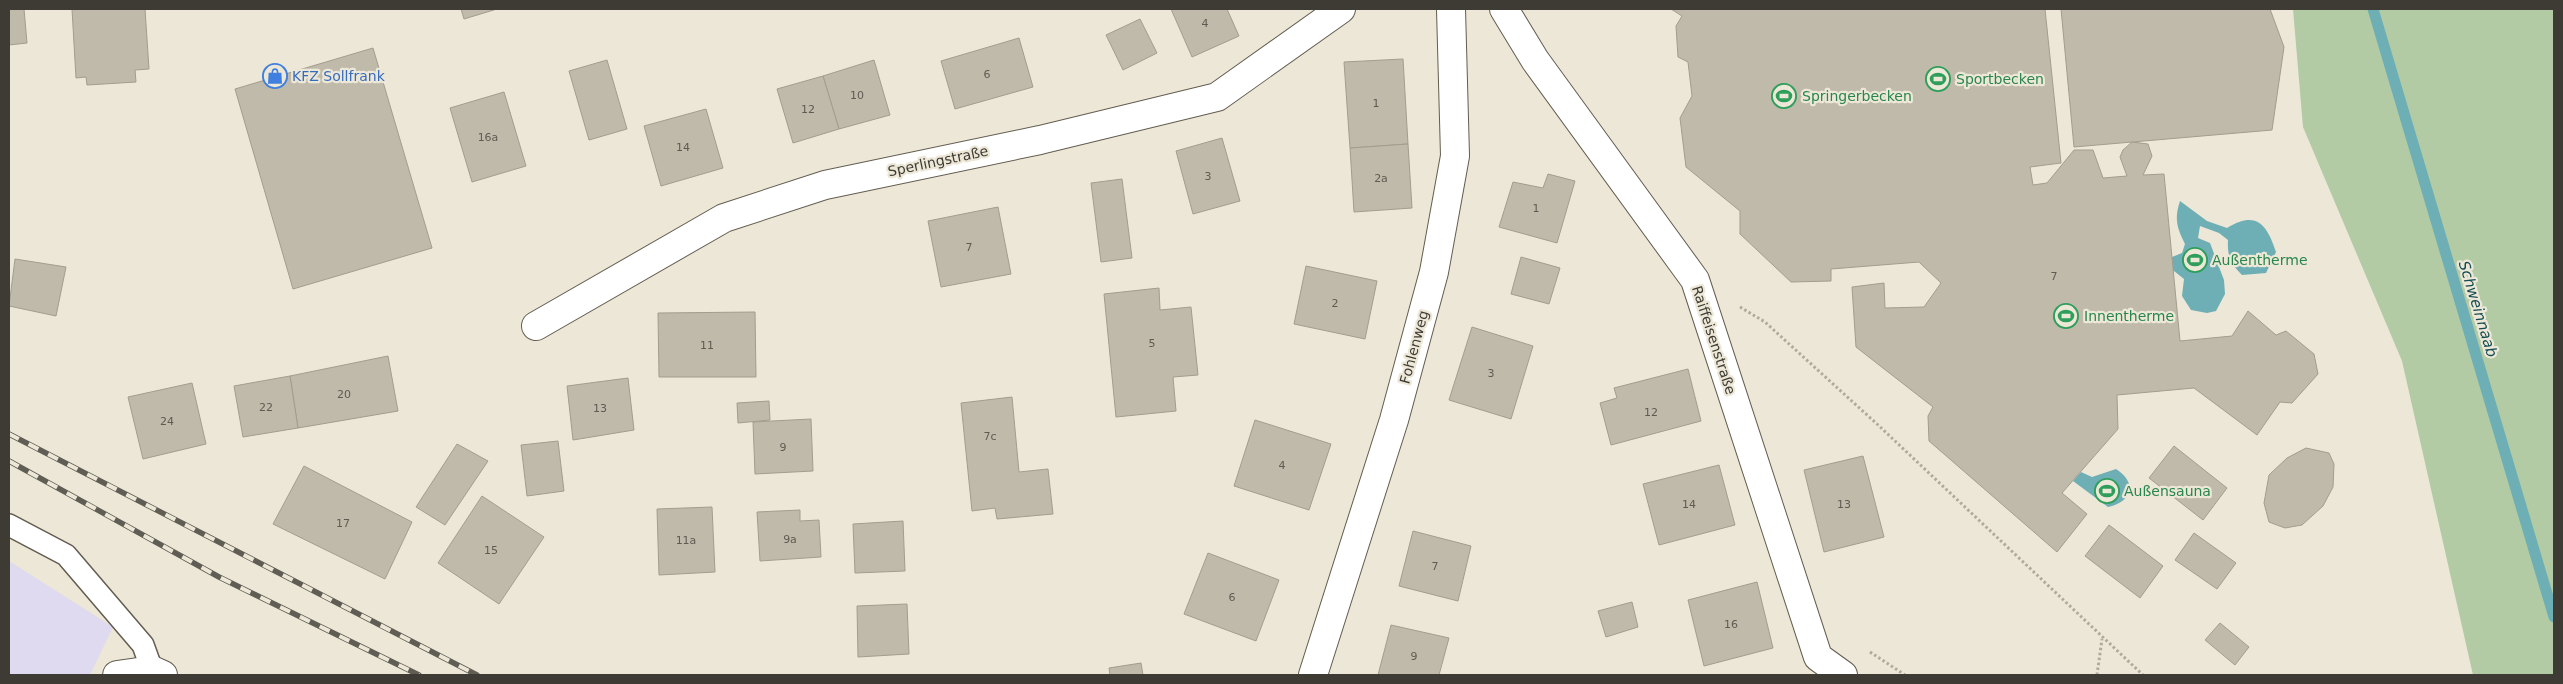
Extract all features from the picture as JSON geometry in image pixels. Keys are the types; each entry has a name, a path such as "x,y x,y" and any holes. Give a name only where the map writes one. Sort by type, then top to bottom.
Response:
{"street":[{"name":"Sperlingstraße","path":"536,326 724,218 825,186 1040,140 1217,97 1341,9"},
{"name":"Fohlenweg","path":"1313,675 1394,420 1434,272 1455,156 1451,9"},
{"name":"Raiffeisenstraße","path":"1504,9 1535,60 1695,280 1820,666 1842,675"},
{"path":"117,675 158,673"}],"lane":[{"path":"9,525 66,555 143,645 158,673"}],"path":[{"path":"1695,280 1765,322 1877,424 2143,675"},
{"path":"2097,675 2102,638"}],"shaded area":[{"path":"9,561 113,627 90,675 9,675"}],"green space":[{"path":"2293,9 2554,9 2554,675 2473,675 2402,361 2303,127"}],"water":[{"name":"Außentherme","path":"2180,201 2207,221 2227,228 2246,220 2253,220 2259,223 2269,234 2276,252 2266,273 2242,275 2230,259 2228,240 2219,233 2200,226 2198,238 2210,243 2224,280 2225,294 2216,311 2207,313 2191,310 2182,296 2184,279 2174,271 2142,276 2138,259 2172,257 2182,253 2185,244 2178,228 2177,218"},
{"name":"Außensauna","path":"2116,469 2127,480 2129,491 2127,496 2116,505 2108,507 2073,481 2081,472 2092,477"}],"building":[{"path":"9,9 24,9 27,43 9,45"},
{"path":"72,9 145,9 149,69 135,70 136,82 87,85 86,77 76,78"},
{"path":"461,9 497,9 464,19"},
{"path":"1171,9 1227,9 1239,36 1192,57"},
{"path":"1671,9 2045,9 2061,163 2030,167 2033,185 2047,183 2074,150 2093,150 2103,178 2127,176 2120,157 2123,150 2132,142 2148,144 2152,156 2143,175 2164,174 2180,341 2232,336 2248,311 2276,335 2286,331 2314,354 2318,374 2292,403 2280,402 2257,435 2194,388 2117,395 2118,429 2062,493 2087,514 2057,552 1929,441 1928,416 1933,407 1856,347 1852,287 1884,283 1885,308 1924,307 1941,283 1919,262 1831,269 1831,281 1791,282 1740,234 1740,211 1686,167 1680,118 1692,96 1688,62 1678,57 1676,26 1682,16"},
{"path":"2061,9 2270,9 2284,47 2272,130 2074,147"},
{"path":"1140,19 1157,53 1123,70 1106,35"},
{"path":"1019,38 1033,87 955,109 941,61"},
{"path":"373,48 432,248 293,289 235,89"},
{"path":"1403,59 1408,144 1350,148 1344,62"},
{"path":"607,60 627,129 589,140 569,71"},
{"path":"874,60 890,115 839,129 823,76"},
{"path":"823,76 839,129 793,143 777,89"},
{"path":"504,92 526,166 472,182 450,108"},
{"path":"706,109 723,168 661,186 644,126"},
{"path":"1222,138 1240,201 1193,214 1176,151"},
{"path":"1408,144 1412,208 1354,212 1350,148"},
{"path":"1548,174 1575,181 1557,243 1499,227 1513,182 1543,188"},
{"path":"1122,179 1132,258 1101,262 1091,183"},
{"path":"998,207 1011,274 941,287 928,221"},
{"path":"1521,257 1560,268 1549,304 1511,294"},
{"path":"15,259 66,267 56,316 9,306"},
{"path":"1306,266 1377,281 1365,339 1294,324"},
{"path":"1159,288 1160,310 1191,307 1198,375 1173,377 1176,411 1116,417 1104,294"},
{"path":"755,312 756,377 659,377 658,313"},
{"path":"1472,327 1533,346 1511,419 1449,400"},
{"path":"388,356 398,411 298,428 290,376"},
{"path":"1688,369 1701,421 1611,445 1600,403 1617,398 1614,388"},
{"path":"290,376 298,428 243,437 234,386"},
{"path":"628,378 634,430 573,440 567,386"},
{"path":"192,383 206,444 143,459 128,397"},
{"path":"1012,397 1019,472 1048,469 1053,514 997,519 995,508 972,511 961,403"},
{"path":"769,401 770,420 738,423 737,403"},
{"path":"811,419 813,471 755,474 753,422"},
{"path":"1255,420 1331,444 1309,510 1234,486"},
{"path":"558,441 564,491 527,496 521,445"},
{"path":"457,444 488,461 445,525 416,507"},
{"path":"2174,446 2227,488 2203,520 2149,478"},
{"path":"2306,448 2329,453 2334,464 2333,487 2323,506 2302,525 2285,528 2269,522 2264,503 2269,475 2287,458"},
{"path":"1863,456 1884,537 1824,552 1804,470"},
{"path":"1719,465 1735,525 1659,545 1643,484"},
{"path":"304,466 412,522 385,579 273,524"},
{"path":"482,496 544,537 499,604 438,563"},
{"path":"712,507 715,572 659,575 657,509"},
{"path":"800,510 800,521 819,520 821,557 760,561 757,512"},
{"path":"903,521 905,571 855,573 853,524"},
{"path":"2109,525 2163,566 2140,598 2085,556"},
{"path":"1413,531 1471,546 1458,601 1399,586"},
{"path":"2194,533 2236,563 2217,589 2175,560"},
{"path":"1208,553 1279,580 1256,641 1184,614"},
{"path":"1757,582 1773,648 1704,666 1688,600"},
{"path":"1632,602 1638,627 1606,637 1598,611"},
{"path":"907,604 909,654 858,657 857,606"},
{"path":"2220,623 2249,647 2235,665 2205,640"},
{"path":"1391,625 1449,638 1439,675 1378,675"},
{"path":"1141,663 1143,675 1110,675 1109,668"}],"waterway":[{"name":"Schweinnaab","path":"2373,9 2554,617"}],"railway":[{"path":"9,434 477,675"},
{"path":"9,461 219,577 419,675"}],"place":[{"name":"KFZ Sollfrank","path":"275,76"},
{"name":"Sportbecken","path":"1938,79"},
{"name":"Springerbecken","path":"1784,96"},
{"name":"Außentherme","path":"2195,260"},
{"name":"Innentherme","path":"2066,316"},
{"name":"Außensauna","path":"2107,491"}]}
